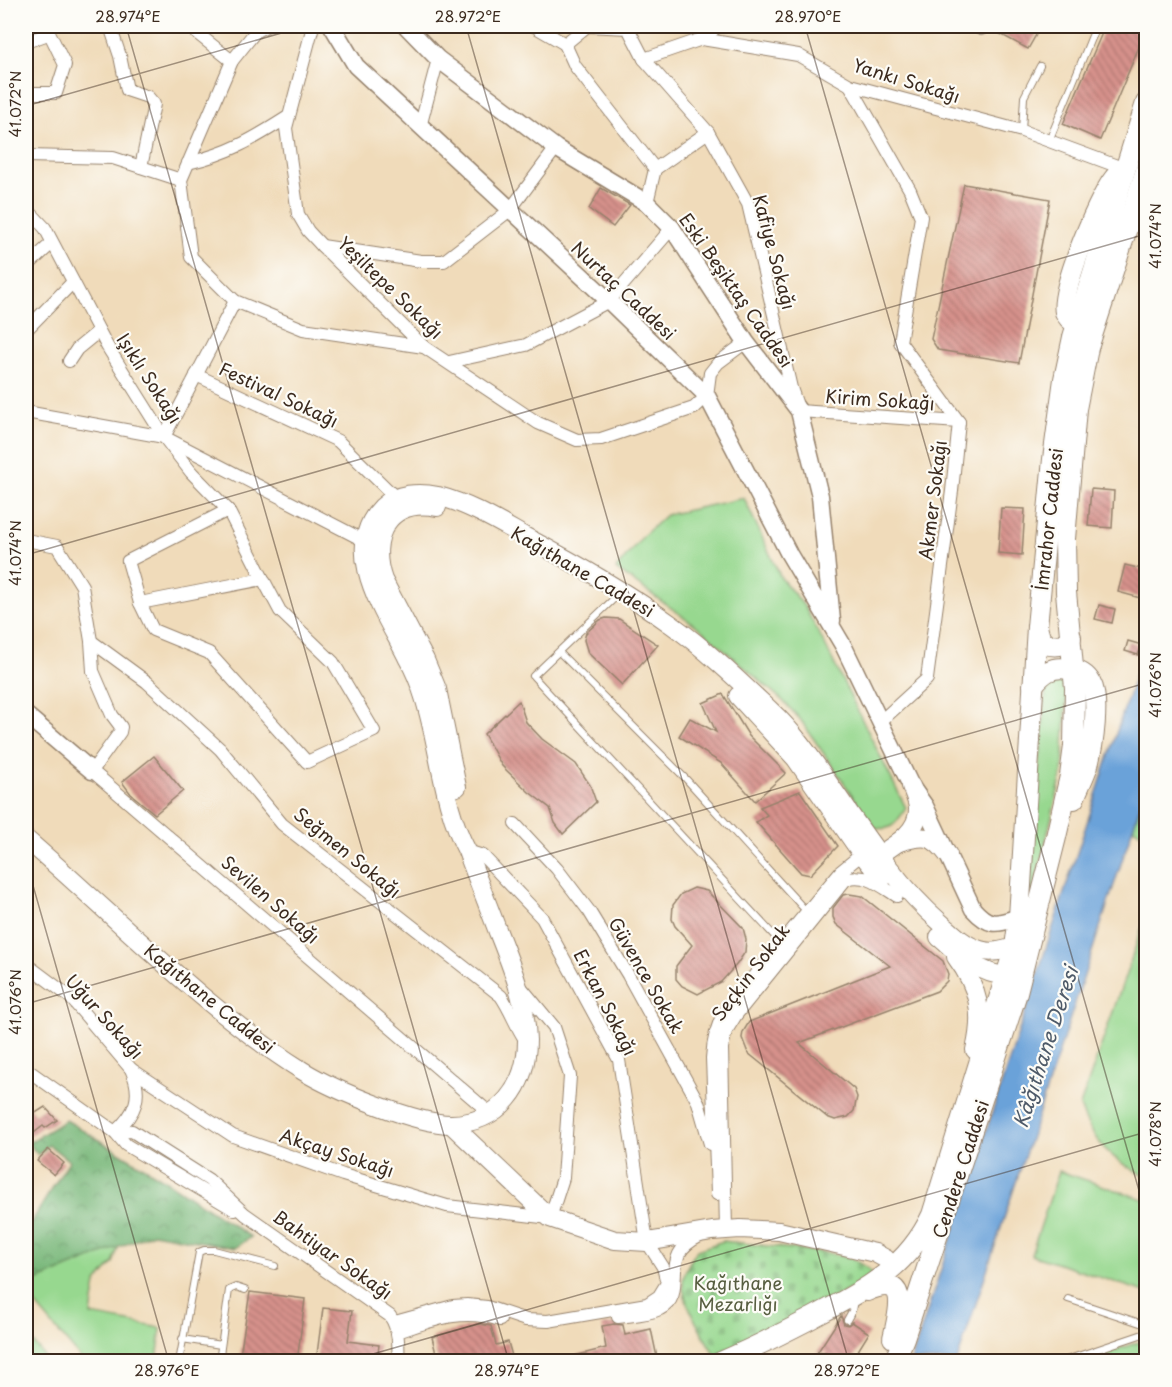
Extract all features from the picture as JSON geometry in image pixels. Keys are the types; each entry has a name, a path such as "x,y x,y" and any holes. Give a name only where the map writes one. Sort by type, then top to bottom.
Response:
{"main road":[{"path":"1086,323 1068,317 1064,308 1074,268 1104,192 1114,178 1125,169 1146,103"},
{"name":"İmrahor Caddesi","path":"1015,947 1019,917 1036,627 1053,459 1068,358 1086,323 1146,170"},
{"name":"İmrahor Caddesi","path":"1075,670 1066,592 1065,539 1086,323"},
{"name":"Kağıthane Caddesi","path":"401,503 425,494 447,499 573,562 618,594 674,626 773,713 806,751 907,909 944,942 984,972 1014,976"},
{"path":"401,503 384,505 375,515 368,528 371,543 365,565 369,578 417,678 433,729 457,832 467,851 518,983 527,1041 523,1067 516,1088 506,1102 491,1114"},
{"path":"1036,627 1045,644 1063,645 1071,637"},
{"path":"1014,976 1056,837 1088,765 1092,746 1095,696 1091,683 1075,670 1058,667 1052,668 1040,677 1033,686"},
{"path":"899,842 910,830 918,812 918,805 911,786"},
{"path":"871,854 899,842 925,836 940,845 948,855"},
{"name":"Kağıthane Caddesi","path":"26,839 210,1003 244,1030 305,1072 353,1095 417,1118 451,1124 491,1114"},
{"name":"Kağıthane Caddesi","path":"871,854 919,904 969,945 986,952 1015,947"},
{"path":"944,942 967,973 979,1005 980,1025 975,1051 975,1072"},
{"name":"Cendere Caddesi","path":"894,1362 927,1271 1014,976 1015,947"},
{"name":"Cendere Caddesi","path":"853,1296 879,1280 894,1267 918,1241 932,1215 975,1072 1014,976"},
{"path":"451,1124 550,1218 615,1240 647,1242 717,1231 779,1231 874,1253 886,1259 894,1267"},
{"path":"721,1362 746,1352 853,1296 878,1286 887,1285 896,1289 901,1301 889,1362"}],"street":[{"path":"110,26 120,56 127,90 148,97 154,104 141,167"},
{"path":"188,26 232,61"},
{"path":"266,26 256,31 232,61 181,180 191,257 235,301 303,329 424,347"},
{"name":"Yeşiltepe Sokağı","path":"313,26 286,128 298,214 308,231 322,246 424,347 538,423 577,440 601,439 693,408 707,396"},
{"name":"Nurtaç Caddesi","path":"332,26 356,66 609,301 707,396 799,571 832,625 911,786 925,806 973,909 982,919 995,923 1019,917"},
{"name":"Eski Beşiktaş Caddesi","path":"406,26 438,59 556,148 647,203 672,228 746,342 799,411 820,496 832,625"},
{"path":"534,26 566,44 574,66 655,169"},
{"path":"566,44 588,26 628,27 644,59"},
{"path":"702,39 718,26"},
{"path":"26,42 47,30 65,65 57,93 26,93"},
{"name":"Yankı Sokağı","path":"644,59 702,39 798,55 850,85 1022,131 1125,169"},
{"path":"420,127 438,59"},
{"name":"Kafiye Sokağı","path":"644,59 708,132 748,204 791,388 799,411"},
{"name":"Akmer Sokağı","path":"850,85 910,190 921,217 900,342 958,422 952,492 927,679 881,721"},
{"path":"188,163 217,157 251,141 288,117"},
{"path":"647,203 655,169 708,132"},
{"path":"322,246 421,261 444,261 510,210 556,148"},
{"path":"26,156 113,158 181,180"},
{"name":"Işıklı Sokağı","path":"26,208 45,228 99,331 164,437 371,543"},
{"path":"449,362 526,345 609,301 672,228"},
{"path":"26,267 52,243"},
{"path":"26,330 73,282"},
{"path":"164,437 235,301"},
{"path":"69,361 77,349 99,331"},
{"path":"707,396 710,373 718,363 746,342"},
{"name":"Festival Sokağı","path":"196,375 338,441 401,503"},
{"name":"Kirim Sokağı","path":"799,411 958,422"},
{"path":"26,412 164,437 191,472 228,510 280,611 333,662 374,731 307,762 209,653 153,630 140,603 128,561 228,510"},
{"path":"26,540 57,546 82,586 91,641 93,671 112,715 121,727 120,732 92,771"},
{"path":"799,571 809,579 818,573 825,547"},
{"path":"140,603 263,579"},
{"name":"Seğmen Sokağı","path":"91,641 147,682 220,749 282,824 501,996 513,1012 518,1028 527,1041"},
{"name":"Sevilen Sokağı","path":"26,715 491,1114"},
{"name":"Güvence Sokak","path":"515,824 557,869 589,911 628,975 698,1102 716,1162"},
{"name":"Erkan Sokağı","path":"467,851 483,856 542,918 619,1060 647,1242"},
{"name":"Seçkin Sokak","path":"717,1231 723,1040 730,1024 807,912 840,872 871,854"},
{"name":"Seçkin Sokak","path":"717,1231 713,1040 719,1020 846,879 852,877 869,879 897,896"},
{"name":"Uğur Sokağı","path":"26,963 70,997 131,1069 137,1082 138,1099 126,1123 115,1132"},
{"path":"518,983 554,1027 570,1076 563,1178 550,1218"},
{"name":"Bahtiyar Sokağı","path":"26,1069 115,1132 126,1145 226,1206 245,1215 390,1316 396,1327"},
{"name":"Akçay Sokağı","path":"131,1069 233,1136 343,1175 447,1206 550,1218"},
{"path":"396,1327 459,1314 479,1314 513,1324 543,1328 655,1311 671,1299 679,1254 691,1241 717,1231"},
{"path":"396,1327 453,1306 487,1307 526,1320 548,1321 647,1304 659,1296 667,1283 667,1275 647,1242"},
{"path":"396,1327 398,1362"}],"lane":[{"path":"1049,142 1096,26"},
{"path":"1022,131 1024,97 1040,66"},
{"path":"618,594 533,676 785,946"},
{"path":"559,652 686,780 807,912"},
{"path":"179,1362 199,1252 214,1250 275,1266"},
{"path":"219,1362 229,1290 236,1287 244,1290"},
{"path":"847,1320 852,1311 853,1296"},
{"path":"1068,1299 1146,1325"},
{"path":"1060,1362 1146,1333"},
{"path":"182,1339 221,1345"},
{"path":"746,1352 772,1362"},
{"path":"1090,1353 1095,1362"},
{"path":"814,1362 823,1356"}],"green space":[{"path":"744,498 781,578 804,606 906,808 897,821 889,827 874,827 800,719 782,700 698,627 616,569 644,535 666,515"},
{"path":"1054,680 1067,683 1063,771 1032,897 1029,896 1046,688"},
{"path":"1146,788 1146,836 1133,828"},
{"path":"1146,917 1146,1176 1134,1171 1105,1149 1090,1129 1080,1106"},
{"path":"66,1120 160,1177 251,1237 235,1248 153,1233 26,1285 26,1231 69,1161 49,1145 38,1155 28,1143"},
{"path":"1059,1171 1146,1200 1145,1292 1031,1255"},
{"name":"Kağıthane Mezarlığı","path":"723,1241 828,1253 853,1259 871,1271 873,1277 755,1340 715,1355 690,1311 684,1293 683,1280 687,1267 697,1250"},
{"path":"119,1245 113,1263 96,1283 91,1315 161,1328 157,1361 83,1361 34,1303 26,1310 26,1285"},
{"path":"26,1334 48,1361 26,1361"},
{"path":"1146,1340 1146,1361 1109,1361 1105,1353"}],"water":[{"name":"Kâğıthane Deresi","path":"1146,642 1146,788 957,1361 911,1361"}],"building":[{"path":"991,26 1041,26 1028,49 991,29"},
{"path":"1105,26 1146,26 1146,30 1100,140 1063,124"},
{"path":"964,184 1050,199 1019,363 938,350 931,339"},
{"path":"601,188 630,205 613,227 589,209"},
{"path":"1091,489 1114,491 1112,528 1088,526"},
{"path":"1001,508 1025,509 1022,555 998,553"},
{"path":"1125,565 1146,570 1144,599 1118,592"},
{"path":"1099,605 1115,609 1112,623 1095,619"},
{"path":"619,619 658,645 622,685 588,653 584,640 586,633 600,620"},
{"path":"1128,641 1142,645 1138,655 1125,651"},
{"path":"723,694 749,736 786,773 755,801 721,763 679,736 690,718 716,732 703,703"},
{"path":"519,701 526,722 542,739 576,764 590,785 596,802 563,834 555,823 550,808 502,766 484,734"},
{"path":"154,756 183,791 155,814 131,794 122,782"},
{"path":"800,791 838,846 810,875 801,873 756,822 767,815 760,807"},
{"path":"694,888 707,891 743,928 746,939 745,952 737,964 721,982 698,994 682,986 676,979 676,966 692,945 675,926 672,919 673,905 681,894"},
{"path":"843,895 862,896 943,961 948,974 947,981 937,991 799,1043 854,1089 857,1097 854,1111 848,1117 835,1120 827,1117 748,1053 742,1038 749,1022 890,966 836,924 833,908"},
{"path":"26,1102 34,1114 45,1107 57,1120 45,1128 43,1126 26,1139"},
{"path":"48,1149 64,1163 54,1175 37,1161"},
{"path":"250,1292 305,1299 297,1362 239,1362"},
{"path":"323,1308 352,1311 348,1341 379,1345 377,1362 316,1362"},
{"path":"841,1316 844,1324 848,1325 852,1322 869,1333 851,1362 832,1362 827,1359 826,1352 817,1353"},
{"path":"480,1324 491,1326 496,1345 508,1342 512,1356 493,1362 438,1362 432,1337"},
{"path":"623,1325 625,1335 651,1329 658,1362 567,1362 566,1358 606,1348 602,1326"}]}
